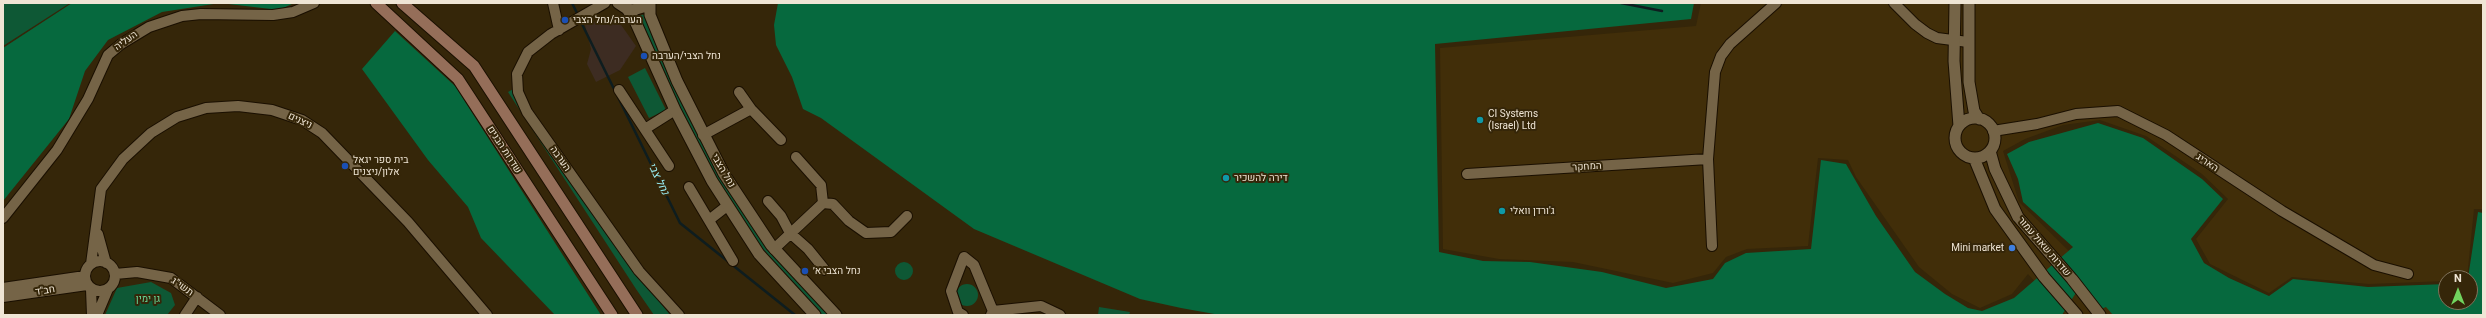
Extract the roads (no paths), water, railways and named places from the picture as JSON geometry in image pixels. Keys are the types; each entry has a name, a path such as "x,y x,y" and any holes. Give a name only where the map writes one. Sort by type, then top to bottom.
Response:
{"main road":[{"name":"שדרות הבנים","path":"376,3 458,79 612,315"},
{"name":"שדרות הבנים","path":"402,3 474,66 637,315"}],"street":[{"name":"העליה","path":"3,218 57,150 88,99 108,55 121,44 149,27 182,16 201,14 273,16 294,12 313,3"},
{"path":"553,3 559,30"},
{"name":"הערבה","path":"605,3 537,44 522,62 516,80 522,102 638,271 678,315"},
{"path":"622,6 639,9 649,3"},
{"name":"נחל הצבי","path":"649,3 652,22 703,135 735,192 774,249 836,315"},
{"path":"1712,246 1708,159 1712,92 1715,72 1721,56 1730,44 1776,3"},
{"path":"1894,3 1915,24 1927,33 1938,38 1968,42"},
{"path":"1955,3 1954,41 1959,126 1955,135 1958,148 1968,157 1974,158 1980,157 1990,151 1994,145 1993,131 1985,122 1979,119 1967,120 1959,126"},
{"path":"1969,3 1968,42 1972,101 1979,119"},
{"name":"הערבה","path":"590,12 622,6"},
{"name":"נחל הצבי","path":"622,6 637,24 675,110 701,162 727,206 759,254 815,315"},
{"path":"619,90 669,166"},
{"path":"739,92 751,109 781,140"},
{"name":"ניצנים","path":"91,264 101,189 123,158 151,133 177,117 206,108 238,106 272,110 302,120 322,132 408,222 487,315"},
{"path":"703,135 751,109"},
{"path":"645,129 675,110"},
{"name":"האריג","path":"1993,131 2037,124 2076,114 2118,111 2166,135 2269,203 2374,265 2408,274"},
{"name":"שדרות שאול עמור","path":"1990,151 1995,169 2018,216 2072,279 2100,315"},
{"path":"796,158 821,185 823,203"},
{"name":"שדרות שאול עמור","path":"1974,158 1995,209 2044,277 2077,315"},
{"name":"המחקר","path":"1467,174 1708,159"},
{"path":"689,188 733,261"},
{"path":"768,201 781,216 790,234 808,249 825,270"},
{"path":"774,249 823,203 833,204 850,221 866,233 891,232 907,216"},
{"path":"709,220 727,206"},
{"name":"ניצנים","path":"97,228 106,263"},
{"path":"963,315 958,312 951,291 964,258 974,265 992,313 1041,306 1060,315"},
{"path":"92,315 88,283 91,264 99,261 111,266 115,274 112,285 108,289 97,315"},
{"name":"תשי\"ג","path":"115,274 137,272 171,278 220,315"},
{"path":"88,283 97,291 108,289"},
{"name":"חב\"ד","path":"3,288 88,283"},
{"name":"חב\"ד","path":"3,297 88,283"},
{"path":"184,315 197,297"}],"waterway":[{"name":"נחל צבי","path":"572,3 578,15"},
{"path":"1621,3 1662,11"},
{"name":"נחל צבי","path":"580,20 615,91"},
{"name":"נחל צבי","path":"618,97 680,223 795,315"}],"place":[{"name":"הערבה/נחל הצבי","path":"565,20"},
{"name":"נחל הצבי/הערבה","path":"644,56"},
{"name":"CI Systems (Israel) Ltd","path":"1480,120"},
{"name":"בית ספר יגאל אלון/ניצנים","path":"345,166"},
{"name":"דירה להשכיר","path":"1226,178"},
{"name":"ג'ורדן וואלי","path":"1502,211"},
{"name":"Mini market","path":"2012,248"},
{"name":"נחל הצבי א׳","path":"805,271"}],"park label":[{"name":"גן ימין","path":"148,299"}]}
